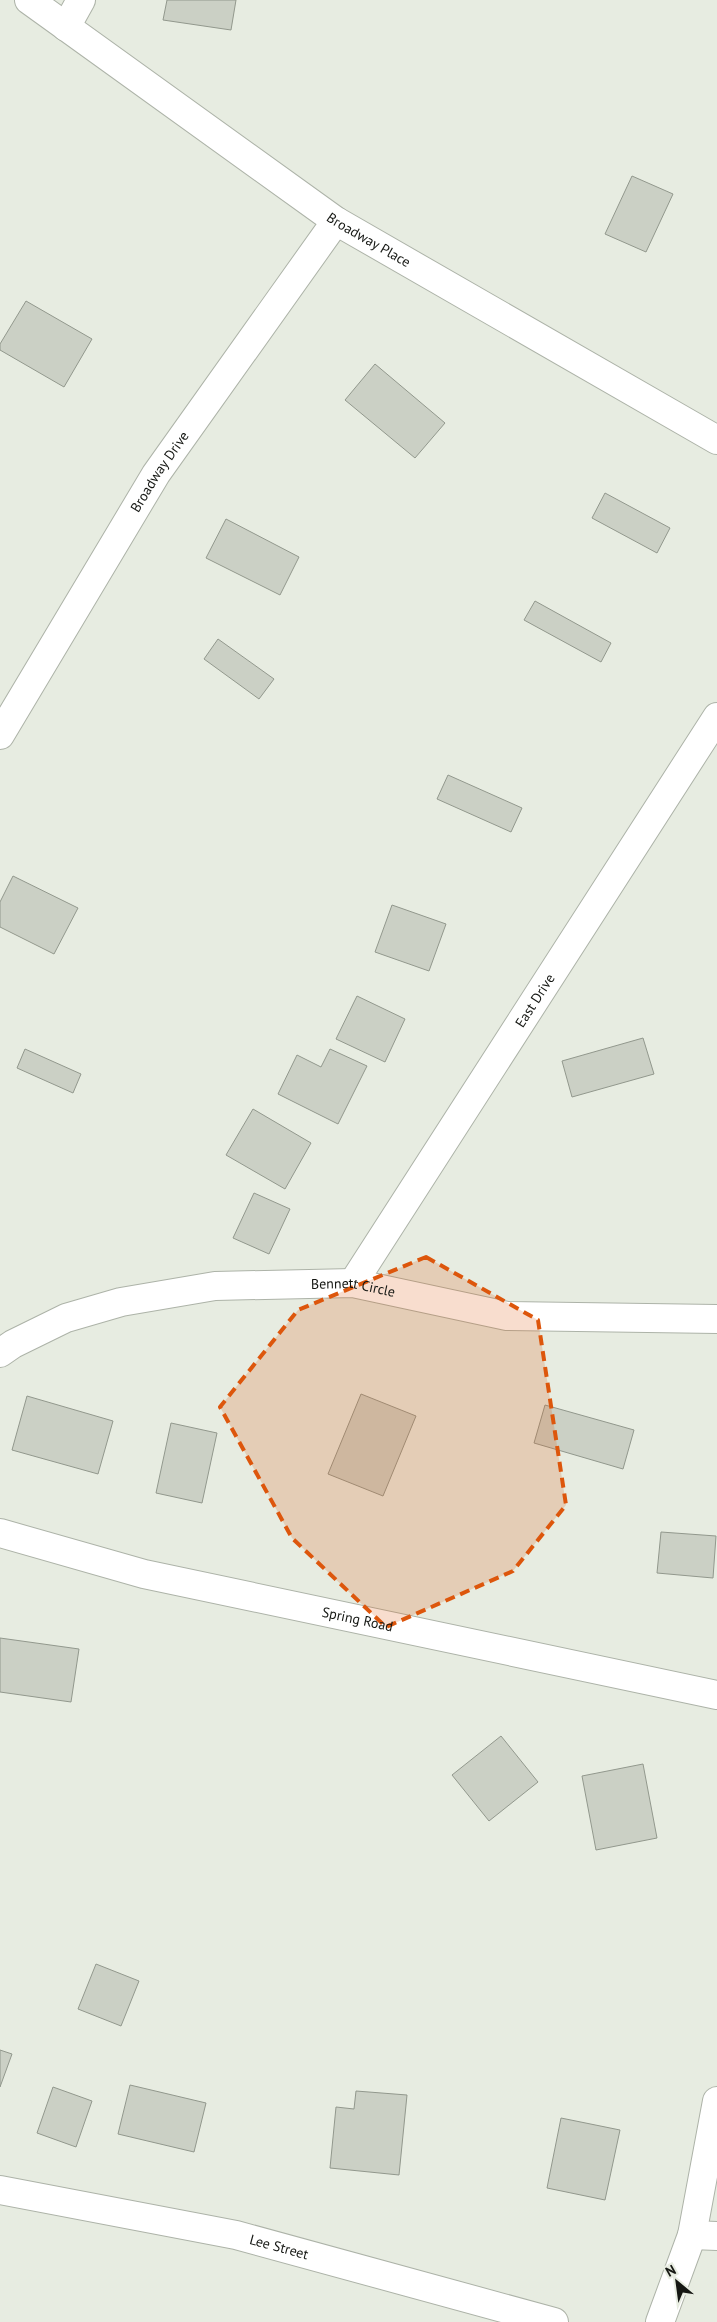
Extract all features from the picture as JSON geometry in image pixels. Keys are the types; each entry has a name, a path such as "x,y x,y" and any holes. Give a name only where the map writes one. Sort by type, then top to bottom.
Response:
{"street":[{"name":"Broadway Place","path":"29,0 336,221 717,440"},
{"path":"66,27 81,0"},
{"name":"Broadway Drive","path":"0,735 156,474 336,221"},
{"name":"East Drive","path":"353,1283 717,717"},
{"name":"Bennett Circle","path":"0,1353 13,1344 66,1318 121,1302 215,1286 353,1283 507,1316 717,1320"},
{"name":"Spring Road","path":"0,1533 144,1574 717,1696"},
{"path":"660,2322 705,2235 717,2101"},
{"name":"Lee Street","path":"0,2190 236,2235 554,2322"}],"highlighted area":[{"path":"426,1257 538,1320 566,1505 513,1571 386,1627 292,1538 220,1407 298,1310"}],"building":[{"path":"167,0 236,0 231,30 163,20"},
{"path":"632,176 673,194 646,252 605,234"},
{"path":"26,301 92,339 64,387 0,350 0,344"},
{"path":"375,364 445,423 415,458 345,400"},
{"path":"605,493 670,528 657,553 592,518"},
{"path":"226,519 299,557 280,595 206,558"},
{"path":"535,601 611,643 601,662 524,620"},
{"path":"218,639 274,679 259,699 204,659"},
{"path":"448,775 522,808 511,832 437,799"},
{"path":"13,876 78,908 54,954 0,927 0,902"},
{"path":"392,905 446,924 429,971 375,952"},
{"path":"357,996 405,1019 385,1062 336,1039"},
{"path":"643,1038 654,1074 572,1097 562,1061"},
{"path":"25,1049 81,1074 73,1093 17,1068"},
{"path":"330,1049 367,1066 338,1124 278,1094 297,1055 321,1067"},
{"path":"253,1109 311,1143 285,1189 226,1155"},
{"path":"254,1193 290,1209 269,1254 233,1238"},
{"path":"361,1394 416,1416 383,1496 328,1474"},
{"path":"27,1396 113,1421 98,1474 12,1450"},
{"path":"545,1405 634,1430 623,1469 534,1443"},
{"path":"171,1423 217,1433 202,1503 156,1493"},
{"path":"661,1532 716,1536 713,1578 657,1573"},
{"path":"0,1638 79,1649 71,1702 0,1692"},
{"path":"501,1736 538,1782 489,1821 452,1775"},
{"path":"643,1764 657,1838 596,1850 582,1776"},
{"path":"96,1964 139,1981 121,2026 78,2009"},
{"path":"0,2050 12,2054 0,2087"},
{"path":"130,2085 206,2103 194,2152 118,2134"},
{"path":"53,2087 92,2101 76,2147 37,2133"},
{"path":"356,2091 407,2095 399,2175 330,2168 336,2107 354,2109"},
{"path":"561,2118 620,2130 605,2200 547,2188"}]}
